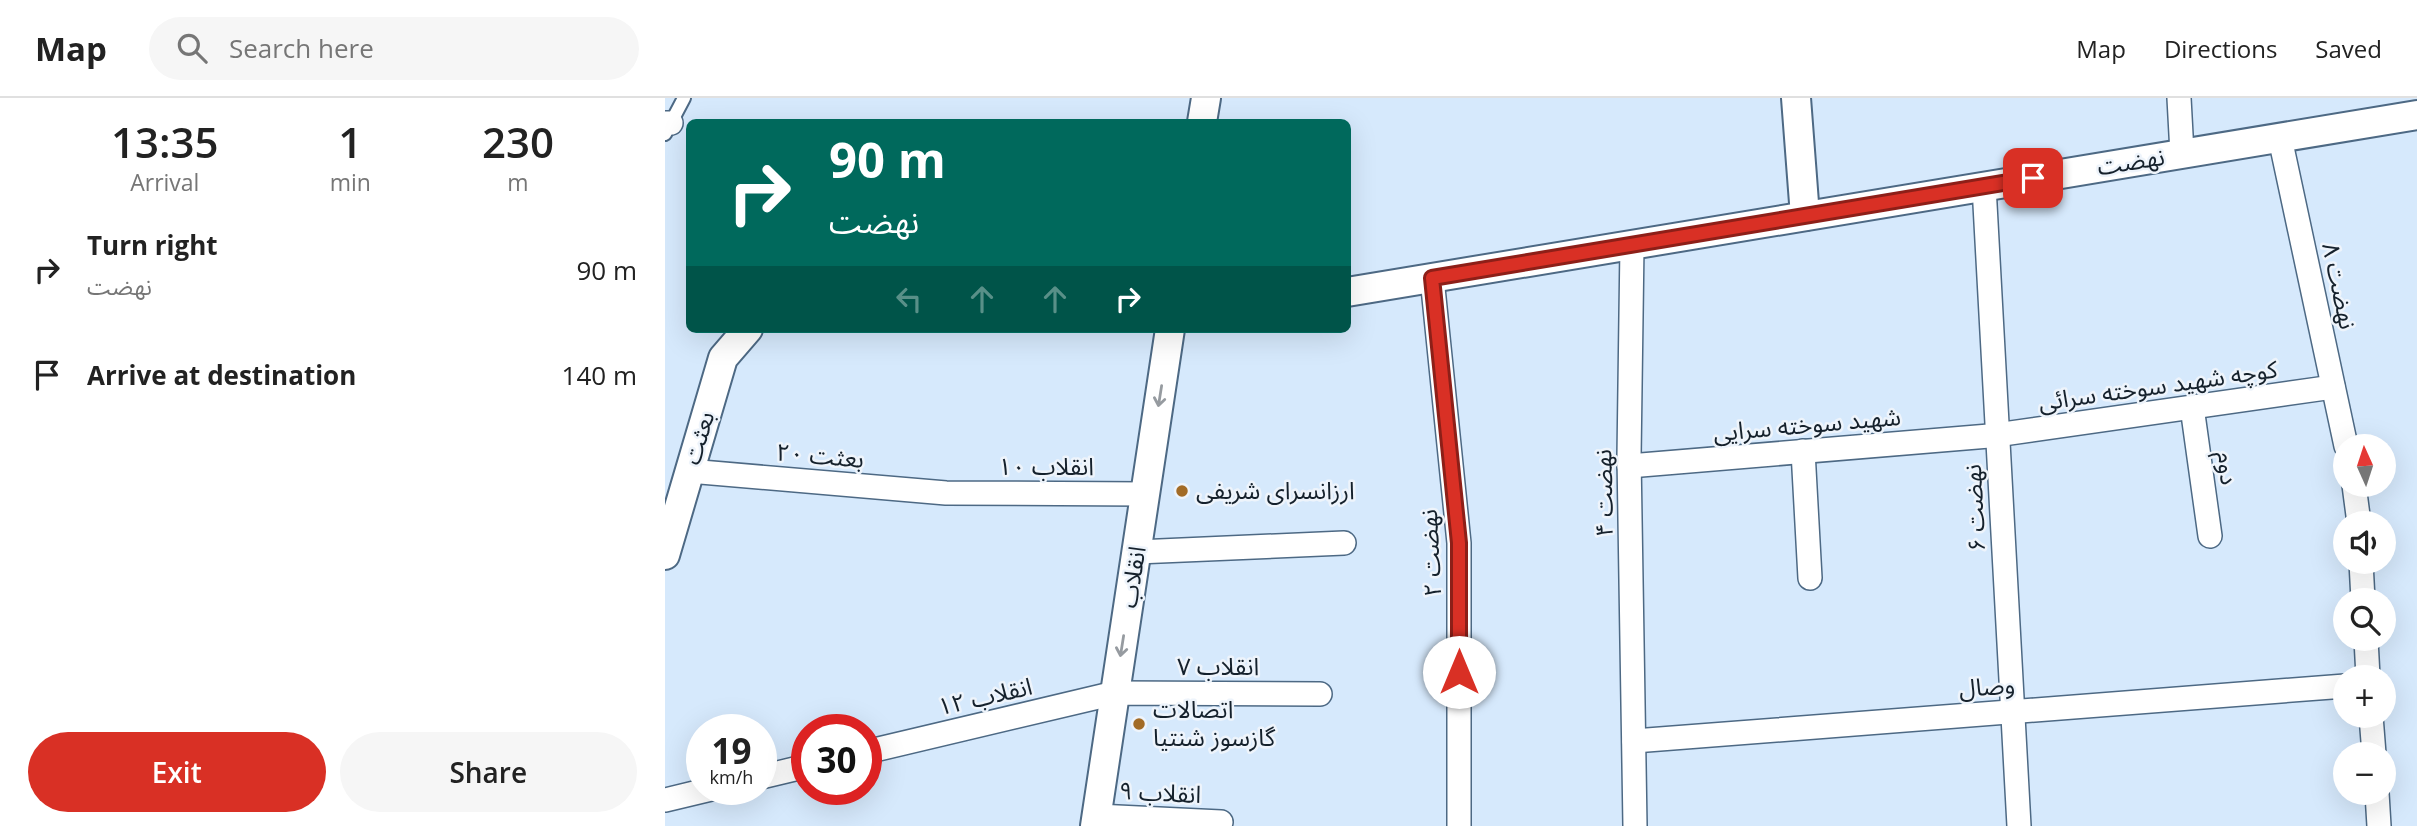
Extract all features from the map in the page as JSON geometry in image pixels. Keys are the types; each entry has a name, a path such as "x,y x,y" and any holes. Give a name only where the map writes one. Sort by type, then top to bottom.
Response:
{"street":[{"path":"1202,119 1206,98"},
{"path":"1796,98 1805,216"},
{"path":"2179,98 2182,153"},
{"name":"نهضت","path":"1351,291 2417,115"},
{"name":"۸ نهضت","path":"2280,138 2343,434"},
{"name":"۶ نهضت","path":"1984,186 1993,435 2019,826"},
{"name":"۴ نهضت","path":"1632,245 1629,466 1635,826"},
{"name":"۲ نهضت","path":"1432,278 1459,543 1459,826"},
{"name":"بعثت","path":"665,555 723,358 745,333"},
{"name":"انقلاب","path":"1096,821 1169,333"},
{"name":"کوچه شهید سوخته سرائی","path":"1993,435 2333,387"},
{"name":"دوم","path":"2192,407 2210,536"},
{"name":"شهید سوخته سرایی","path":"1629,466 1993,435"},
{"path":"1803,451 1810,578"},
{"name":"۲۰ بعثت","path":"689,471 946,493"},
{"name":"۱۰ انقلاب","path":"946,493 1145,494"},
{"path":"1137,552 1344,543"},
{"name":"وصال","path":"1634,741 2333,686"},
{"name":"۷ انقلاب","path":"1115,693 1320,694"},
{"name":"۱۲ انقلاب","path":"882,748 1115,693"},
{"path":"665,800 686,795"},
{"path":"2378,805 2379,826"},
{"name":"۹ انقلاب","path":"1096,821 1221,822"}],"lane":[{"path":"667,127 684,98"}],"place":[{"name":"ارزانسرای شریفی","path":"1182,491"},
{"name":"اتصالات گازسوز شنتیا","path":"1139,724"}],"route":[{"path":"1459,672 1459,543 1432,278 2033,178"}]}
